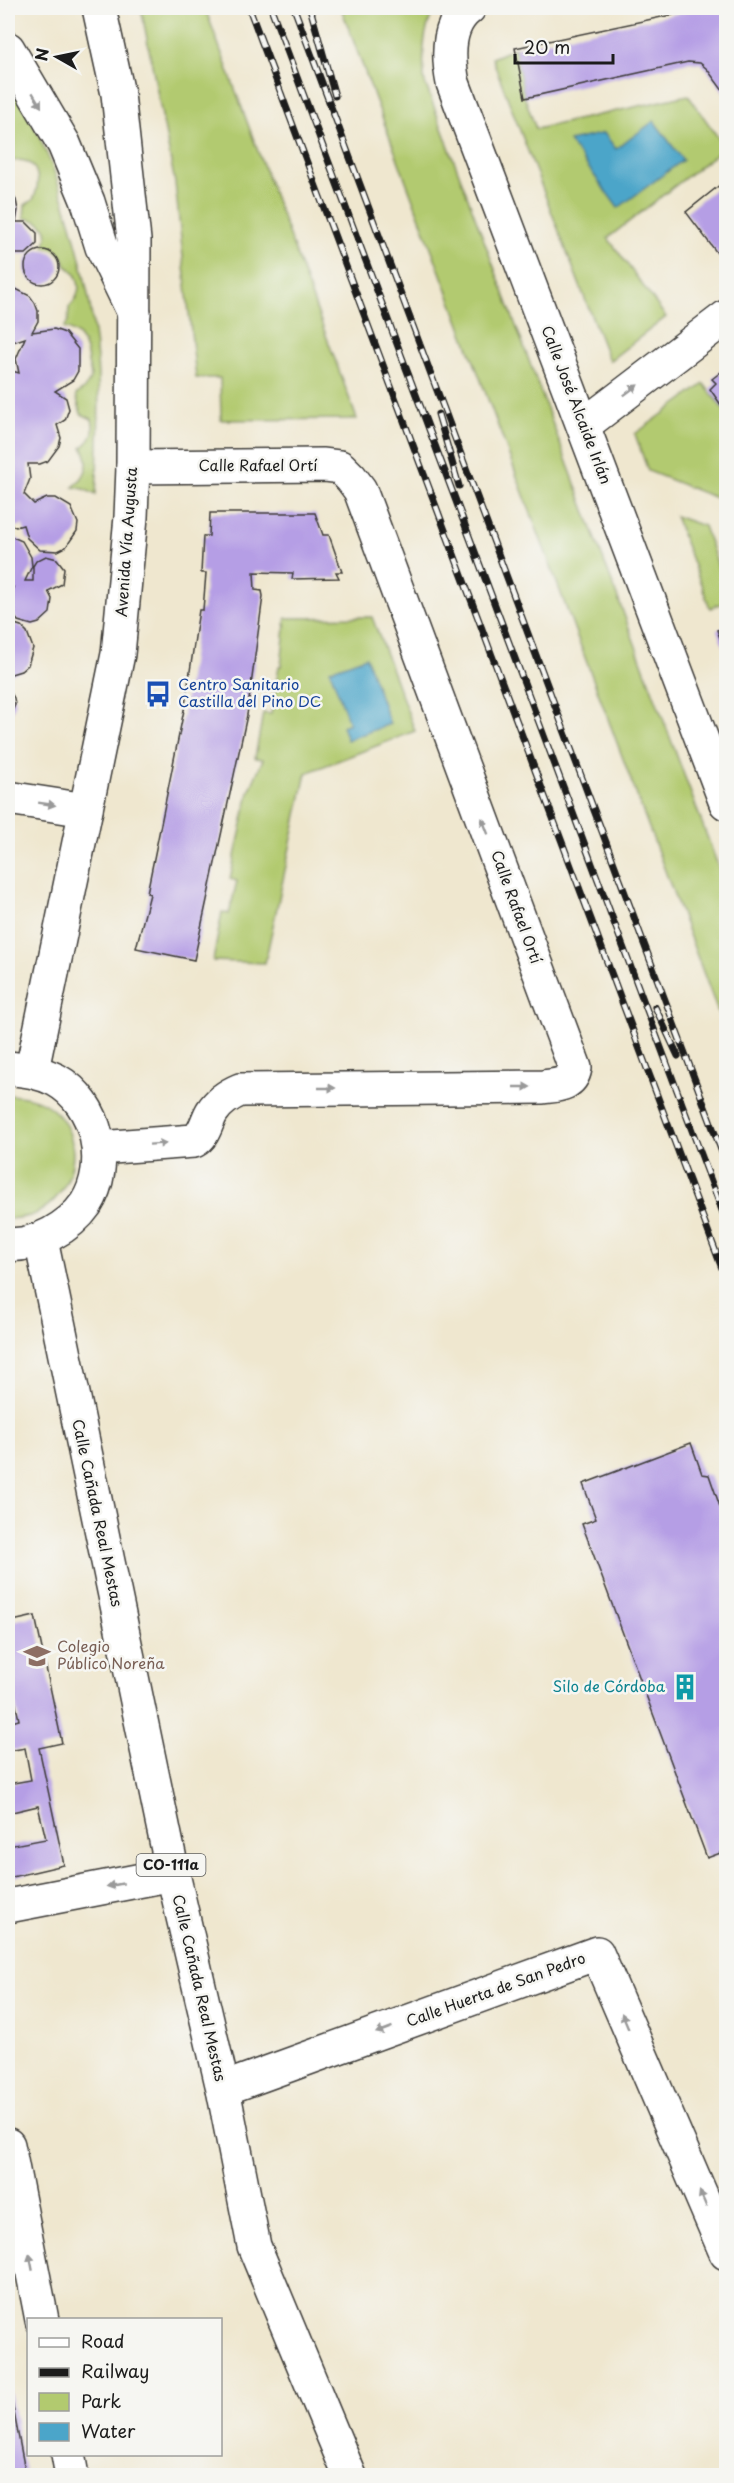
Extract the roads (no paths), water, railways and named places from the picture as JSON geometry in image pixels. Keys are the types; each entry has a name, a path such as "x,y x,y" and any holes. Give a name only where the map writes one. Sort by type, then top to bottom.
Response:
{"street":[{"name":"Avenida Vía Augusta","path":"20,1069 86,810 118,654 134,467 134,240 118,94 99,8"},
{"name":"Calle José Alcaide Irlán","path":"469,8 455,27 449,47 453,83 726,803"},
{"path":"8,49 64,144 88,202 102,248 134,313"},
{"path":"584,425 726,317"},
{"name":"Calle Rafael Ortí","path":"99,1149 194,1141 203,1133 213,1111 220,1102 240,1090 252,1088 543,1087 568,1082 575,1068 360,490 351,477 340,467 308,464 134,467"},
{"path":"8,798 86,810"},
{"path":"8,1244 41,1240 66,1226 86,1204 97,1178 99,1149 93,1122 78,1099 58,1081 20,1069"},
{"name":"Calle Cañada Real Mestas","path":"41,1240 173,1874 223,2089 254,2246 350,2475"},
{"path":"8,1906 173,1874"},
{"name":"Calle Huerta de San Pedro","path":"223,2089 597,1953 726,2253"},
{"path":"8,2145 42,2318"},
{"path":"68,2456 72,2475"}],"water":[{"path":"654,121 683,160 618,208 569,141 604,133 616,149"},
{"path":"366,657 390,724 347,740 342,726 349,723 330,670"}],"railway":[{"path":"249,8 726,1279"},
{"path":"271,8 726,1221"},
{"path":"294,8 726,1163"},
{"path":"310,8 335,96"},
{"path":"438,414 459,486"},
{"path":"655,1007 678,1056"}],"place":[{"name":"Centro Sanitario Castilla del Pino DC","path":"158,694"},
{"name":"Colegio Público Noreña","path":"37,1656"},
{"name":"Silo de Córdoba","path":"685,1687"}]}
